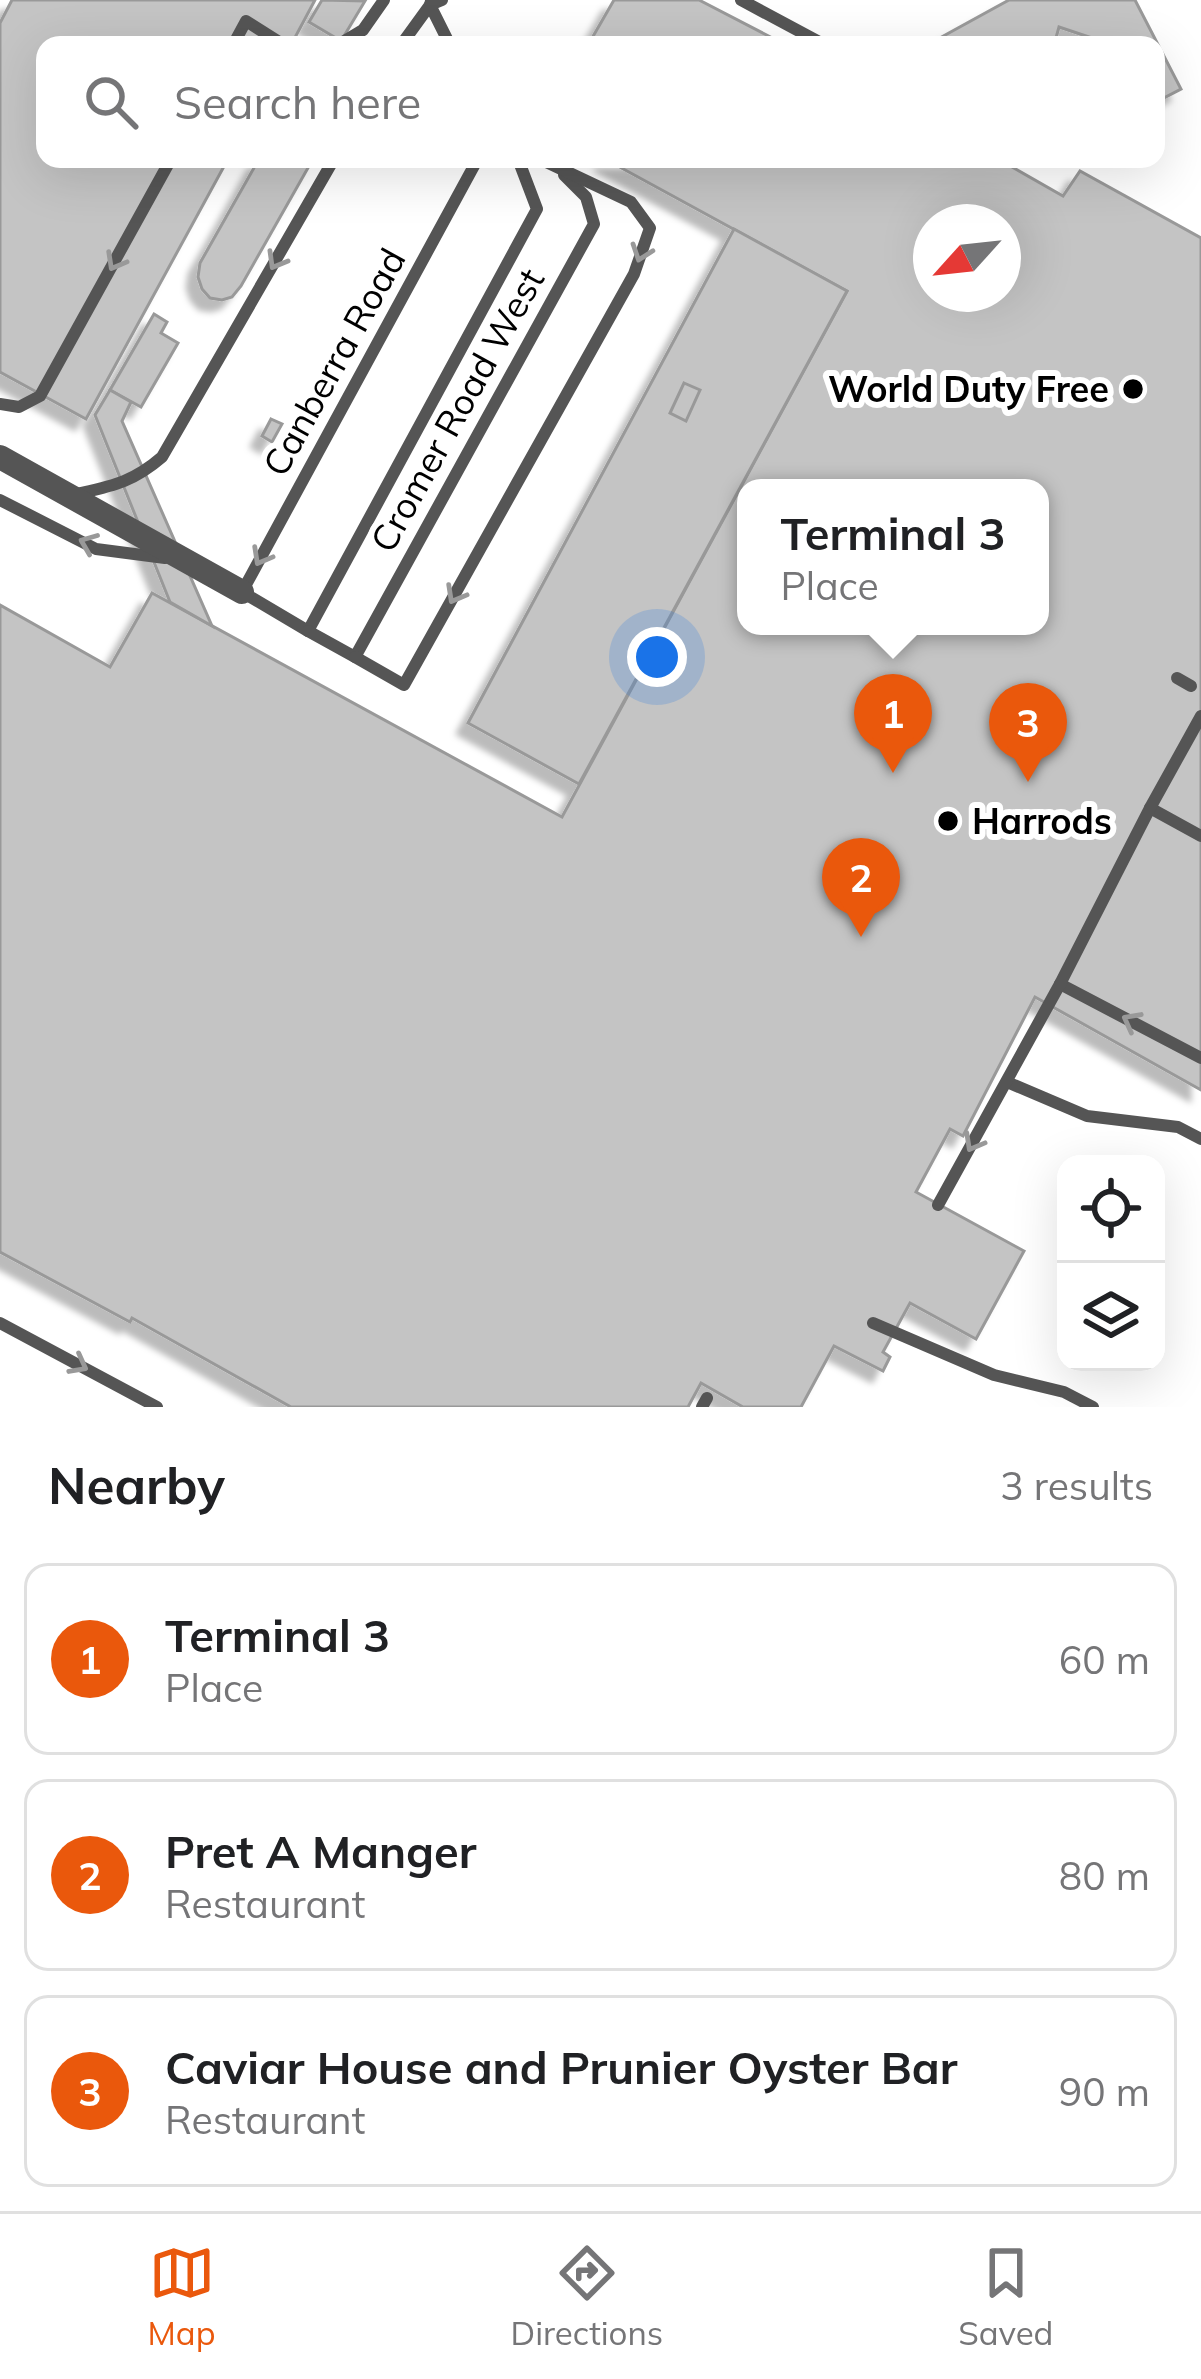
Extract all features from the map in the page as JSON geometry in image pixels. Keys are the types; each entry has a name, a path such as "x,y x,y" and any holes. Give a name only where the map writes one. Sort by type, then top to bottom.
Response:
{"street":[{"path":"0,458 242,592"}],"lane":[{"path":"352,36 384,0"},
{"path":"741,0 808,36"},
{"path":"408,36 434,2"},
{"path":"434,2 447,36"},
{"path":"238,36 246,21 270,36"},
{"path":"0,404 19,407 40,397 166,168"},
{"path":"68,496 124,484 162,457 329,168"},
{"name":"Canberra Road","path":"242,592 473,168"},
{"path":"308,631 537,209 521,168"},
{"name":"Cromer Road West","path":"355,657 594,224 586,197 555,168"},
{"path":"242,592 404,685 634,274 650,228 631,202 558,168"},
{"path":"0,500 96,549 184,560"},
{"path":"1177,678 1191,686"},
{"path":"938,1204 1201,716"},
{"path":"1150,808 1201,836"},
{"path":"1060,984 1201,1058"},
{"path":"1007,1082 1087,1116 1178,1127 1201,1139"},
{"path":"873,1322 994,1375 1064,1392 1094,1407"},
{"path":"0,1323 157,1407"}],"building":[{"path":"12,0 315,0 296,36 36,36 36,168 223,168 86,419 0,372 0,23"},
{"path":"322,0 365,1 344,36 333,36 309,22"},
{"path":"614,0 699,0 769,36 593,36"},
{"path":"1009,0 1135,0 1154,36 1086,36 1059,27 1056,36 943,36"},
{"path":"1165,58 1181,89 1165,97"},
{"path":"254,168 308,168 232,297 210,298 198,277 200,263"},
{"path":"622,168 1014,168 1063,196 1080,171 1201,238 1201,1090 1035,997 963,1136 950,1129 916,1192 1024,1251 976,1339 910,1303 883,1352 890,1357 883,1371 834,1346 801,1407 743,1407 701,1383 688,1407 291,1407 132,1318 130,1322 0,1252 0,605 110,667 152,593 562,817 737,494 737,635 1049,635 1049,479 745,479 847,291"},
{"path":"734,229 847,291 745,479 737,479 737,493 579,784 468,723"},
{"path":"154,314 167,322 161,333 178,343 141,407 110,390"},
{"path":"684,383 700,390 686,421 670,413"},
{"path":"110,390 131,402 122,421 212,626 170,602 95,415"},
{"path":"271,419 282,424 272,442 262,436"}],"place":[{"name":"World Duty Free","path":"1133,389"},
{"name":"Terminal 3","path":"893,773"},
{"name":"Caviar House and Prunier Oyster Bar","path":"1028,782"},
{"name":"Harrods","path":"948,821"},
{"name":"Pret A Manger","path":"861,937"}]}
